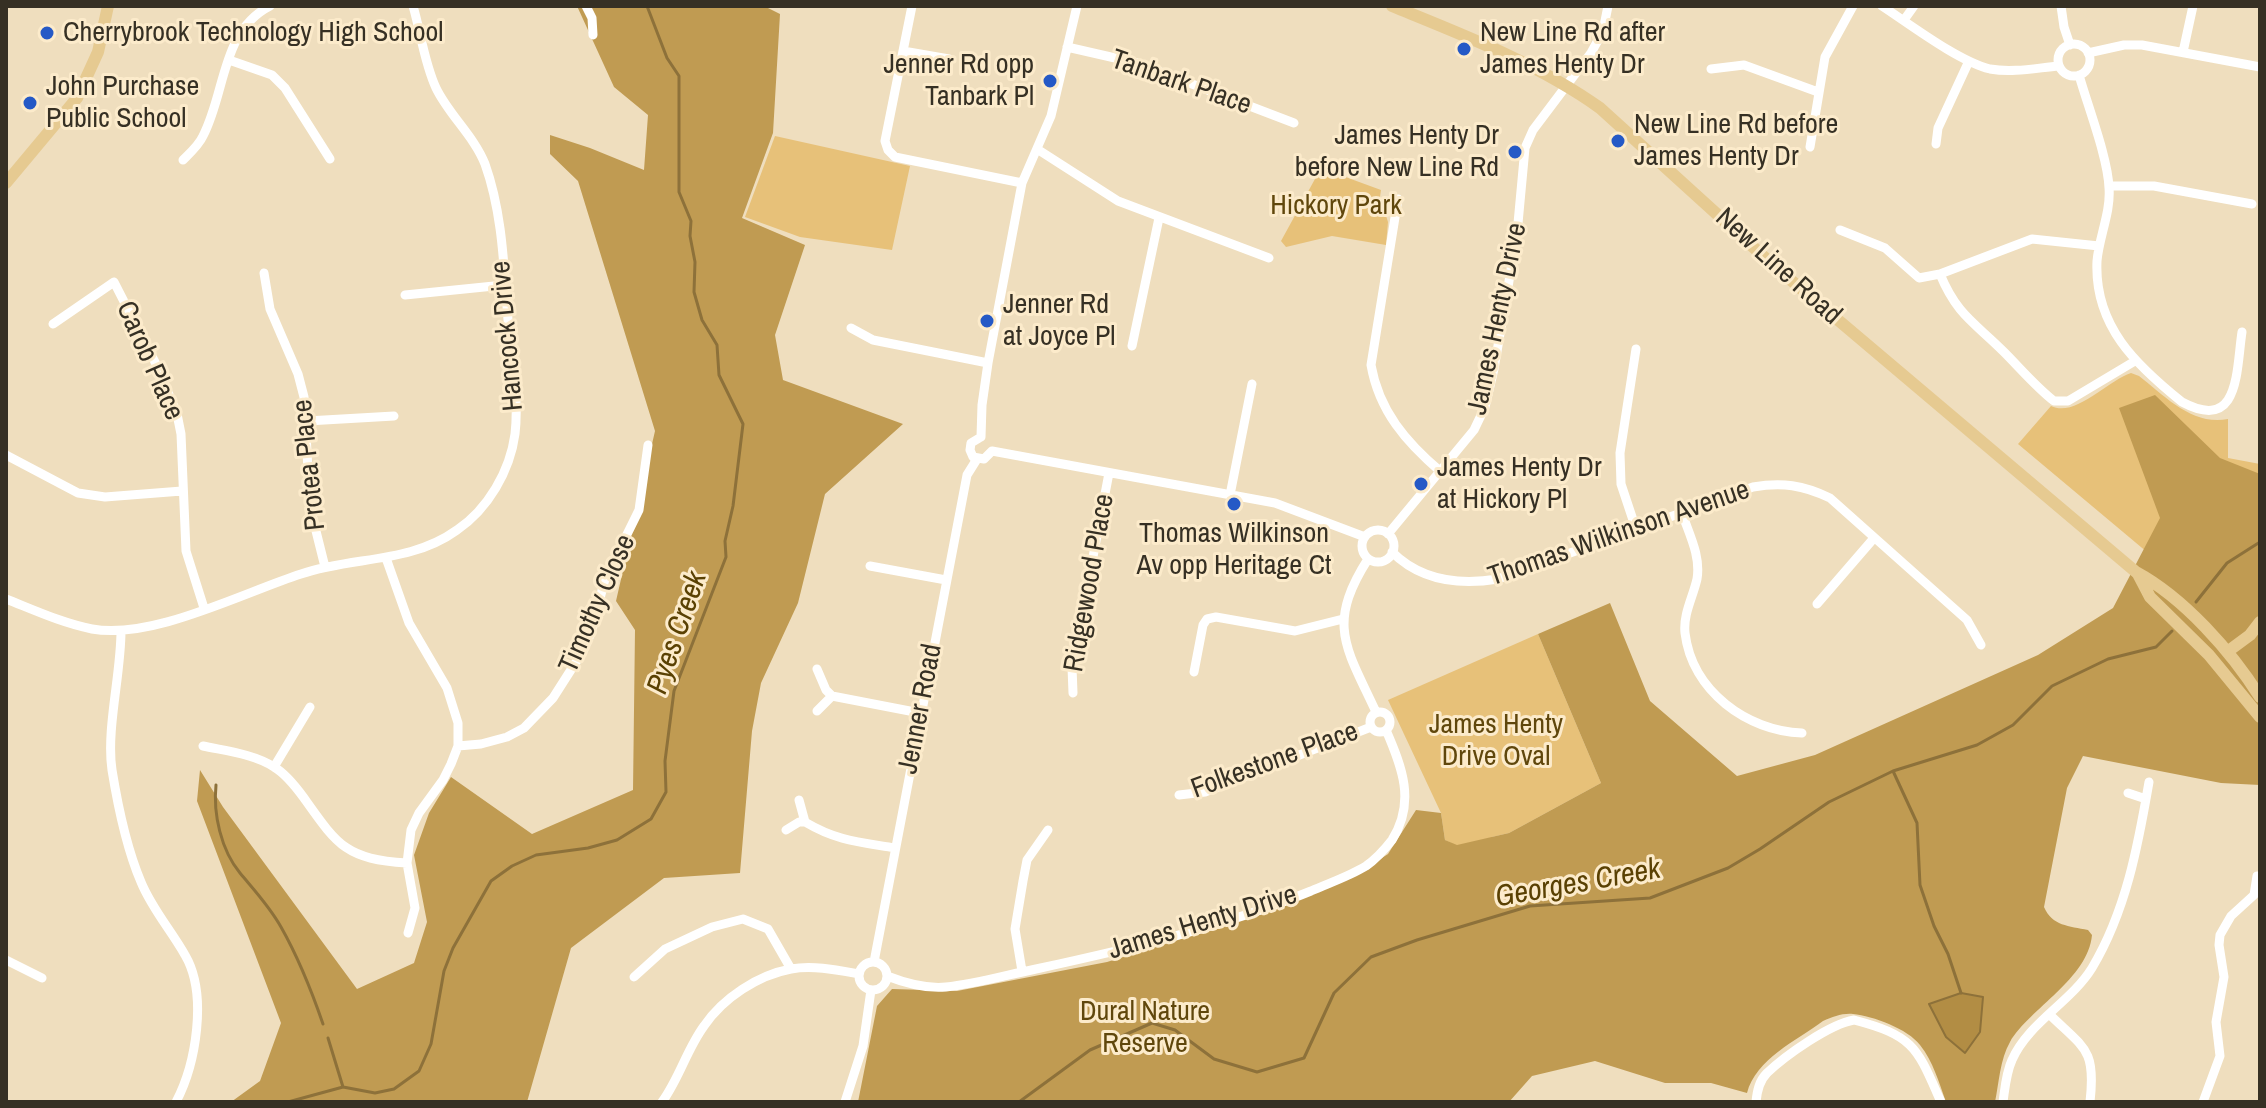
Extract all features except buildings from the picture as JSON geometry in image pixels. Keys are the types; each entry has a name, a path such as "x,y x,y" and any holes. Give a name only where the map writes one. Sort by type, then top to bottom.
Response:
{"main road":[{"path":"6,183 77,98 98,52 108,6"},
{"name":"New Line Road","path":"1392,6 1464,36 1567,86 1600,108 1773,265 2136,572 2155,582 2227,652 2260,697"},
{"name":"New Line Road","path":"2136,572 2147,591 2243,694 2260,717"},
{"path":"2147,591 2154,592 2209,644 2227,652"},
{"path":"2243,694 2226,664 2227,652 2250,635 2260,622"}],"street":[{"path":"183,160 203,138 234,43 251,18 270,6"},
{"name":"Hancock Drive","path":"6,599 67,623 94,629 121,631 153,626 325,567 386,558 436,544 459,529 489,498 501,479 515,436 517,412 496,201 484,161 437,90 413,6"},
{"path":"586,6 592,18 593,35"},
{"path":"912,6 885,141 888,150 895,157 1022,183"},
{"path":"981,437 988,363 1022,183 1051,116 1077,6"},
{"name":"James Henty Drive","path":"1388,534 1474,430 1485,407 1517,234 1525,148 1533,130 1600,37 1608,6"},
{"path":"1810,147 1825,57 1853,6"},
{"path":"1882,6 1969,61 1989,68 2006,70 2059,66 2069,76 2079,75 2089,64 2088,53 2083,47 2070,45 2061,51 2059,66"},
{"path":"1904,20 1914,6"},
{"path":"2061,6 2070,45"},
{"path":"2183,52 2193,6"},
{"path":"2088,53 2133,45 2260,67"},
{"name":"Tanbark Place","path":"1067,47 1137,63 1294,123"},
{"path":"903,51 949,59"},
{"path":"229,60 272,75 285,88 330,159"},
{"path":"1936,144 1938,128 1969,61"},
{"path":"1711,69 1744,65 1818,92"},
{"path":"2079,75 2109,186 2097,276 2104,311 2126,352 2182,402 2203,410 2221,409 2230,400 2242,332"},
{"path":"1037,149 1118,201 1269,258"},
{"path":"2109,186 2154,186 2252,204"},
{"path":"1398,199 1371,365 1374,383 1392,421 1416,451 1441,472"},
{"path":"1132,346 1159,218"},
{"path":"1840,230 1885,248 1919,278 1940,274 2032,239 2099,246"},
{"name":"Protea Place","path":"264,273 270,309 298,374 304,397 310,507 325,567"},
{"path":"1940,274 1966,319 2054,401 2068,401 2135,361"},
{"name":"Carob Place","path":"53,324 114,282 157,366 177,414 181,434 186,551 204,608"},
{"path":"405,295 504,285"},
{"path":"851,328 873,340 988,363"},
{"path":"1636,349 1620,453 1621,484 1636,529"},
{"path":"1230,495 1252,384"},
{"path":"307,421 394,416"},
{"path":"981,437 990,441 992,451 988,457 977,459 971,454 970,446 981,437"},
{"name":"Timothy Close","path":"458,746 507,737 524,728 553,698 583,651 605,579 639,510 648,445"},
{"path":"992,451 1275,503 1365,537"},
{"path":"6,455 78,493 105,497 182,491"},
{"name":"Jenner Road","path":"874,962 967,475 977,459"},
{"name":"Ridgewood Place","path":"1073,693 1072,667 1109,473"},
{"name":"Thomas Wilkinson Avenue","path":"1392,552 1420,572 1450,581 1472,583 1498,579 1753,487 1793,484 1830,498 1967,620 1981,645"},
{"path":"1682,513 1698,564 1685,632 1695,665 1725,705 1753,722 1779,732 1802,733"},
{"path":"1373,531 1388,534 1393,543 1392,552 1382,561 1368,559 1363,551 1365,537 1373,531"},
{"path":"1817,604 1874,538"},
{"path":"386,558 409,623 447,688 458,723 458,746 443,780 419,813 411,830 407,863 415,908 408,933"},
{"path":"1368,559 1347,599 1343,619 1353,662 1376,712"},
{"path":"870,566 946,580"},
{"path":"1194,672 1203,625 1207,619 1216,617 1295,631 1343,619"},
{"path":"121,631 121,661 111,748 117,796 141,884 186,956 195,986 195,1050 185,1085 176,1102"},
{"path":"817,669 832,696 920,713"},
{"path":"817,711 832,696"},
{"path":"274,767 310,707"},
{"path":"1376,712 1385,713 1389,718 1390,724 1386,730 1378,732 1371,727 1370,720 1376,712"},
{"name":"Folkestone Place","path":"1179,795 1205,792 1371,727"},
{"name":"James Henty Drive","path":"887,976 907,983 945,987 1133,946 1288,900 1367,865 1392,839 1403,813 1402,765 1386,730"},
{"path":"203,746 237,753 274,767 294,785 342,847 369,859 407,863"},
{"path":"2003,1102 2012,1060 2049,1014 2084,979 2106,939 2122,903 2136,858 2149,782"},
{"path":"2128,793 2146,799"},
{"path":"799,800 805,822"},
{"path":"786,830 805,822 837,839 895,848"},
{"path":"1022,971 1015,929 1023,881 1027,860 1048,830"},
{"path":"2203,1102 2220,1056 2216,1022 2224,977 2220,935 2231,916 2257,898 2257,876"},
{"path":"634,977 665,949 712,927 743,919 768,929 791,969"},
{"path":"6,960 42,978"},
{"path":"874,962 882,965 887,976 883,985 871,990 860,983 859,974 865,964 874,962"},
{"path":"662,1102 704,1026 725,1002 754,982 791,969 825,968 859,974"},
{"path":"845,1102 863,1046 871,990"},
{"path":"2049,1014 2087,1052 2094,1072 2090,1102"},
{"path":"1756,1102 1758,1086 1766,1074 1826,1030 1854,1020 1905,1038 1914,1046 1941,1102"}],"green space":[{"path":"577,6 764,6 780,14 773,133 742,218 805,245 775,335 783,380 903,424 825,494 798,603 761,683 752,731 740,873 664,878 571,948 527,1102 231,1102 260,1081 281,1023 197,801 200,770 223,807 357,989 414,963 427,922 414,855 429,813 451,777 532,834 633,790 635,630 616,601 655,431 578,181 550,154 550,135 644,170 648,115 614,87"},
{"path":"775,136 910,166 892,250 800,237 745,217"},
{"name":"Hickory Park","path":"1321,168 1381,190 1380,197 1388,222 1386,245 1332,236 1286,247 1281,241"},
{"path":"2131,373 2191,414 2215,420 2228,419 2228,458 2260,464 2260,600 2197,594 2018,444 2051,406 2070,407 2081,403"},
{"name":"Dural Nature Reserve","path":"2155,395 2220,458 2260,474 2260,785 2221,783 2083,756 2067,788 2044,907 2056,922 2088,930 2092,935 2088,951 2070,979 2019,1029 2010,1042 2002,1063 1995,1102 1946,1102 1929,1058 1914,1039 1880,1020 1849,1014 1823,1021 1778,1052 1759,1070 1747,1093 1711,1083 1665,1083 1595,1061 1532,1076 1509,1102 858,1102 877,1006 892,989 957,991 1107,962 1275,910 1353,877 1388,854 1416,810 1441,813 1445,840 1457,845 1509,833 1601,783 1538,634 1610,603 1650,701 1737,776 1815,755 2038,655 2113,608 2160,518 2119,408"},
{"name":"James Henty Drive Oval","path":"1538,634 1601,783 1509,833 1492,837 1490,841 1457,846 1445,840 1441,813 1388,700"}],"shaded area":[{"path":"1961,993 1983,997 1980,1032 1965,1053 1946,1037 1929,1004"}],"waterway":[{"name":"Pyes Creek","path":"288,1102 343,1087 375,1093 394,1089 419,1071 431,1044 444,971 453,948 491,881 512,866 536,855 588,848 617,840 651,819 666,792 665,761 674,691 726,557 725,541 733,506 743,424 719,375 717,345 702,320 694,292 691,221 679,192 679,76 667,58 647,6"},
{"name":"Georges Creek","path":"2196,602 2227,563 2260,542"},
{"name":"Georges Creek","path":"1019,1102 1090,1050 1152,1023 1175,1030 1214,1059 1257,1072 1304,1058 1334,993 1371,957 1530,906 1650,898 1728,868 1829,802 1893,771 1977,745 2013,725 2052,686 2108,659 2156,647 2172,631"},
{"path":"1893,771 1917,823 1920,885 1961,993"},
{"path":"216,785 217,820 223,843 233,864 281,927 323,1024"},
{"path":"328,1038 343,1087"}],"place":[{"name":"Cherrybrook Technology High School","path":"47,33"},
{"name":"New Line Rd after James Henty Dr","path":"1464,49"},
{"name":"Jenner Rd opp Tanbark Pl","path":"1050,81"},
{"name":"John Purchase Public School","path":"30,103"},
{"name":"New Line Rd before James Henty Dr","path":"1618,141"},
{"name":"James Henty Dr before New Line Rd","path":"1515,152"},
{"name":"Jenner Rd at Joyce Pl","path":"987,321"},
{"name":"James Henty Dr at Hickory Pl","path":"1421,484"},
{"name":"Thomas Wilkinson Av opp Heritage Ct","path":"1234,504"}]}
